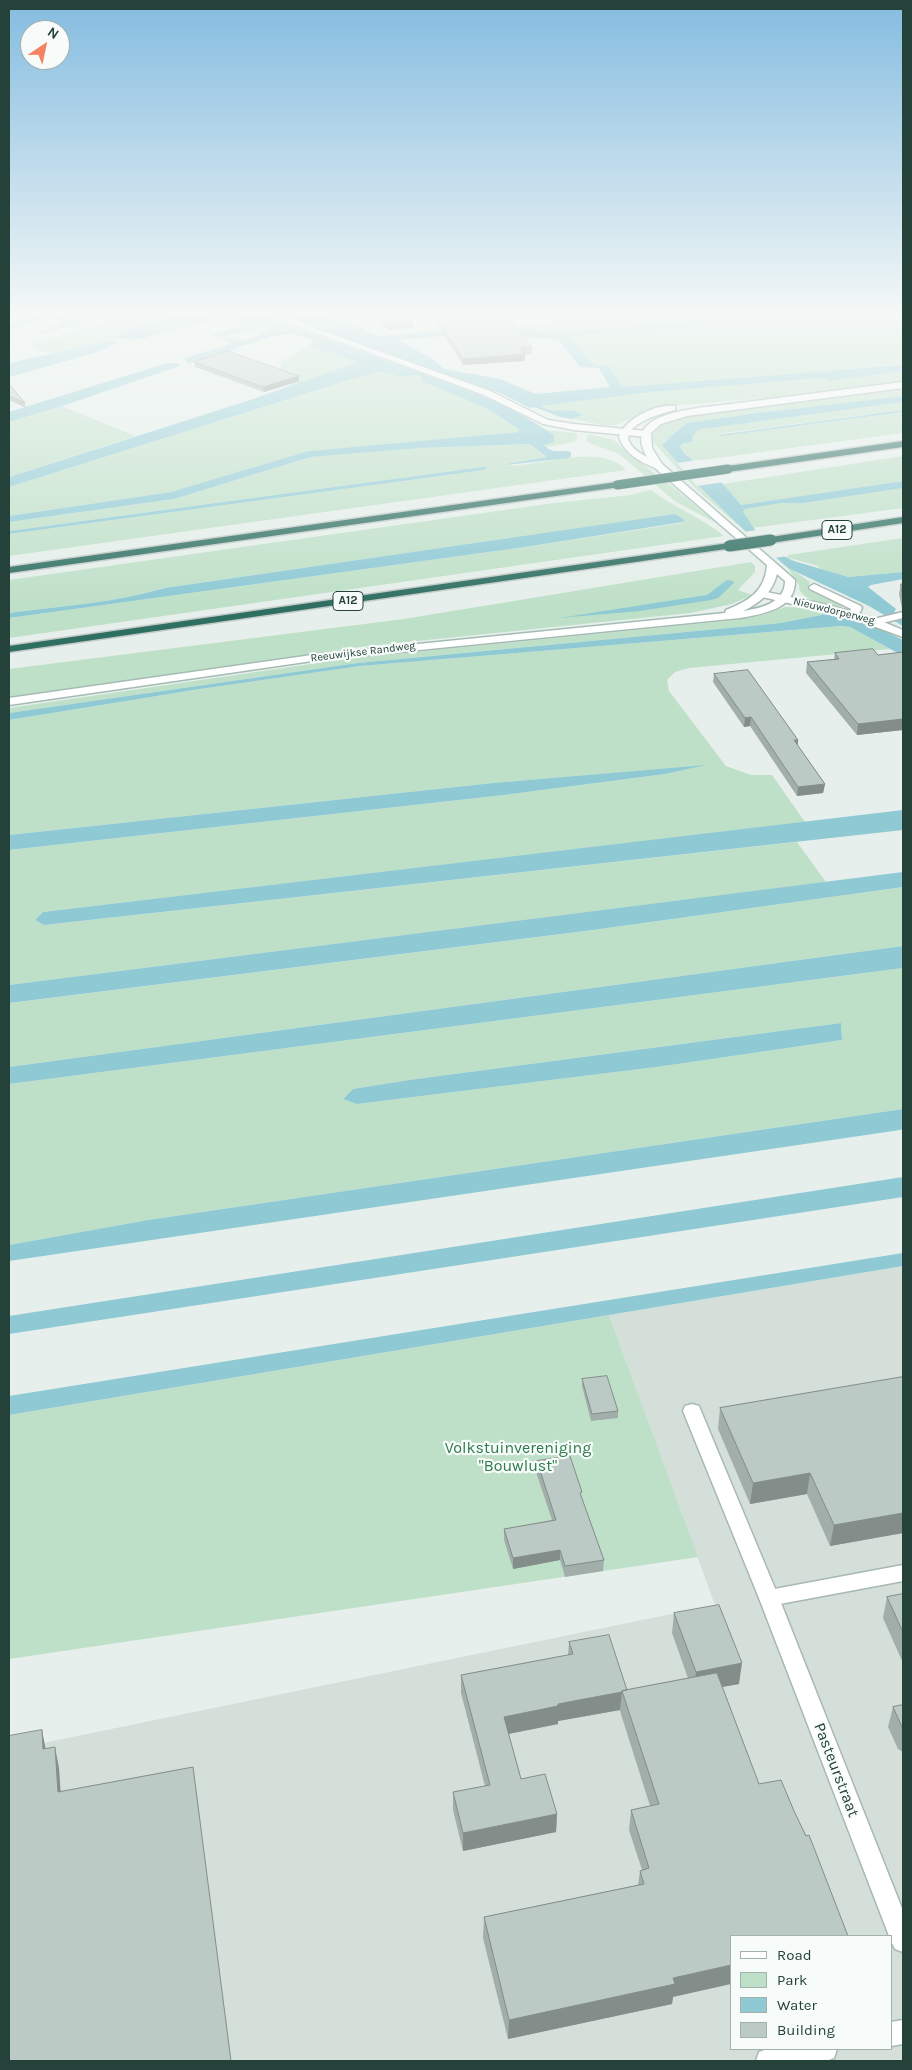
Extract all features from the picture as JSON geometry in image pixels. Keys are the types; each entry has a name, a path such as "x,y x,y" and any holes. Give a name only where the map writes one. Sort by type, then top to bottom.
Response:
{"highway":[{"path":"9,570 903,444"},
{"name":"A12","path":"9,649 903,520"}],"main road":[{"path":"525,412 546,422 646,434"},
{"path":"658,412 629,426 625,432 624,441 629,448 659,466 790,580 790,590 783,599"},
{"path":"659,466 648,450 646,434 654,425 674,416 703,412"},
{"path":"762,594 771,581 772,564"},
{"path":"814,587 857,608 854,614"},
{"name":"Nieuwdorperweg","path":"762,594 881,621 903,634"},
{"name":"Reeuwijkse Randweg","path":"720,616 742,607 762,594"},
{"name":"Reeuwijkse Randweg","path":"9,702 327,656 752,613 771,607 783,599"},
{"path":"881,621 903,615"},
{"name":"Pasteurstraat","path":"692,1411 770,1598 903,1941"},
{"path":"770,1598 903,1573"},
{"path":"768,2061 820,2050"}],"shaded area":[{"path":"903,1266 903,2061 9,2061 9,1750 715,1605 609,1315"}],"green space":[{"path":"43,412 76,412 135,436 9,477 9,422"},
{"path":"249,412 492,412 519,429 519,432 308,451 171,492 9,516 9,487"},
{"path":"568,412 650,412 615,425 603,425 572,419 583,415"},
{"path":"725,412 769,412 687,423 664,442 663,446 744,530 697,490 653,442 652,436 660,426 682,417"},
{"path":"830,412 891,412 717,434 722,436 903,412 903,433 695,461 684,453 680,447 692,439 697,431 706,428"},
{"path":"546,430 575,433 578,436 574,442 546,447 544,444 554,442 554,435"},
{"path":"589,434 614,440 716,523 676,502 619,454 589,443 586,440"},
{"path":"530,444 547,457 506,465 520,465 585,456 601,457 615,462 626,470 9,556 9,534 485,470 487,468 482,467 9,531 9,522 174,499 311,457 420,448"},
{"path":"903,456 903,481 742,505 738,504 723,484"},
{"path":"903,488 903,508 752,528 743,513 745,509 782,503 804,503"},
{"path":"651,490 724,536 9,638 9,618 525,547 682,523 674,514 165,588 107,601 9,613 9,580 554,503 630,495"},
{"path":"903,538 903,572 848,577 824,572 818,566 786,557 788,555"},
{"path":"751,562 755,566 755,572 738,590 752,595 732,604 690,613 359,647 9,697 9,669 404,619"},
{"path":"786,565 810,582 807,588 845,606 825,605 804,595"},
{"path":"785,607 809,608 831,613 781,623 358,663 9,713 9,708 345,659 737,620 766,614"},
{"path":"841,626 850,627 890,649 689,668 675,672 667,680 669,691 726,766 751,775 772,775 805,822 43,912 35,920 44,925 797,842 826,882 9,985 9,850 504,795 665,774 700,766 493,783 9,835 9,720 200,689 360,666"},
{"path":"903,887 903,946 9,1067 9,1003 593,930"},
{"path":"903,968 903,1109 148,1220 9,1245 9,1084","holes":["841,1023 842,1040 664,1066 357,1104 343,1099 353,1089 409,1080"]},
{"name":"Volkstuinvereniging \"Bouwlust\"","path":"609,1315 698,1557 9,1659 9,1415"}],"water":[{"path":"10,412 43,412 9,422"},
{"path":"214,412 249,412 9,487 9,477"},
{"path":"492,412 514,412 524,417 554,435 554,442 544,445 547,448 554,451 571,452 571,456 569,458 506,465 547,457 530,444 420,448 311,457 174,499 9,522 9,516 171,492 308,451 519,432 519,429"},
{"path":"546,412 576,412 583,415 572,419"},
{"path":"832,412 702,429 697,431 692,438 693,441 680,447 684,453 723,484 741,505 903,481 903,488 804,503 782,503 745,509 743,512 757,533 782,555 794,561 848,577 903,572 903,579 868,587 896,609 894,612 903,617 903,626 869,606 788,568 744,530 702,489 662,445 687,423 757,413"},
{"path":"891,412 903,412 722,436 717,435"},
{"path":"487,467 485,470 9,534 9,531"},
{"path":"674,514 684,519 683,522 525,547 9,618 9,613 107,601 165,588"},
{"path":"727,580 734,583 718,598 711,600 640,611 559,618 707,595"},
{"path":"831,613 861,620 903,640 903,656 850,627 841,626 360,666 200,689 9,720 9,713 358,663 781,623"},
{"path":"706,765 665,774 504,795 9,850 9,835 493,783"},
{"path":"903,810 903,830 44,925 35,920 43,912"},
{"path":"903,872 903,887 593,930 9,1003 9,985"},
{"path":"903,946 903,968 9,1084 9,1067"},
{"path":"841,1023 842,1040 664,1066 357,1104 343,1099 353,1089 409,1080"},
{"path":"903,1109 903,1129 900,1130 9,1261 9,1245 148,1220"},
{"path":"903,1177 903,1197 9,1334 9,1316"},
{"path":"903,1253 903,1266 9,1415 9,1396"}],"pier":[{"path":"698,460 724,482 697,486 677,463"},
{"path":"757,530 789,556 773,558 743,532"}],"building":[{"path":"873,649 878,655 903,652 903,719 858,724 807,662 839,659 835,653"},
{"path":"748,670 798,740 794,740 825,784 798,787 751,717 745,718 714,674"},
{"path":"607,1376 618,1411 592,1414 582,1379"},
{"path":"903,1377 903,1513 834,1525 810,1473 753,1483 720,1408"},
{"path":"570,1456 582,1492 580,1493 604,1560 565,1566 560,1550 513,1558 504,1529 556,1520 537,1461"},
{"path":"903,1594 903,1632 887,1597"},
{"path":"719,1605 742,1663 696,1672 674,1613"},
{"path":"609,1635 627,1690 504,1717 521,1779 545,1774 557,1814 463,1833 453,1792 490,1785 461,1675 573,1654 569,1642"},
{"path":"717,1673 759,1784 781,1780 806,1836 809,1835 848,1935 730,1935 730,1965 673,1978 675,1984 509,2020 484,1917 644,1884 640,1871 649,1868 631,1810 659,1804 622,1691"},
{"path":"903,1705 903,1729 893,1707"},
{"path":"42,1730 43,1749 55,1747 58,1792 193,1767 231,2061 9,2061 9,1736"}]}
